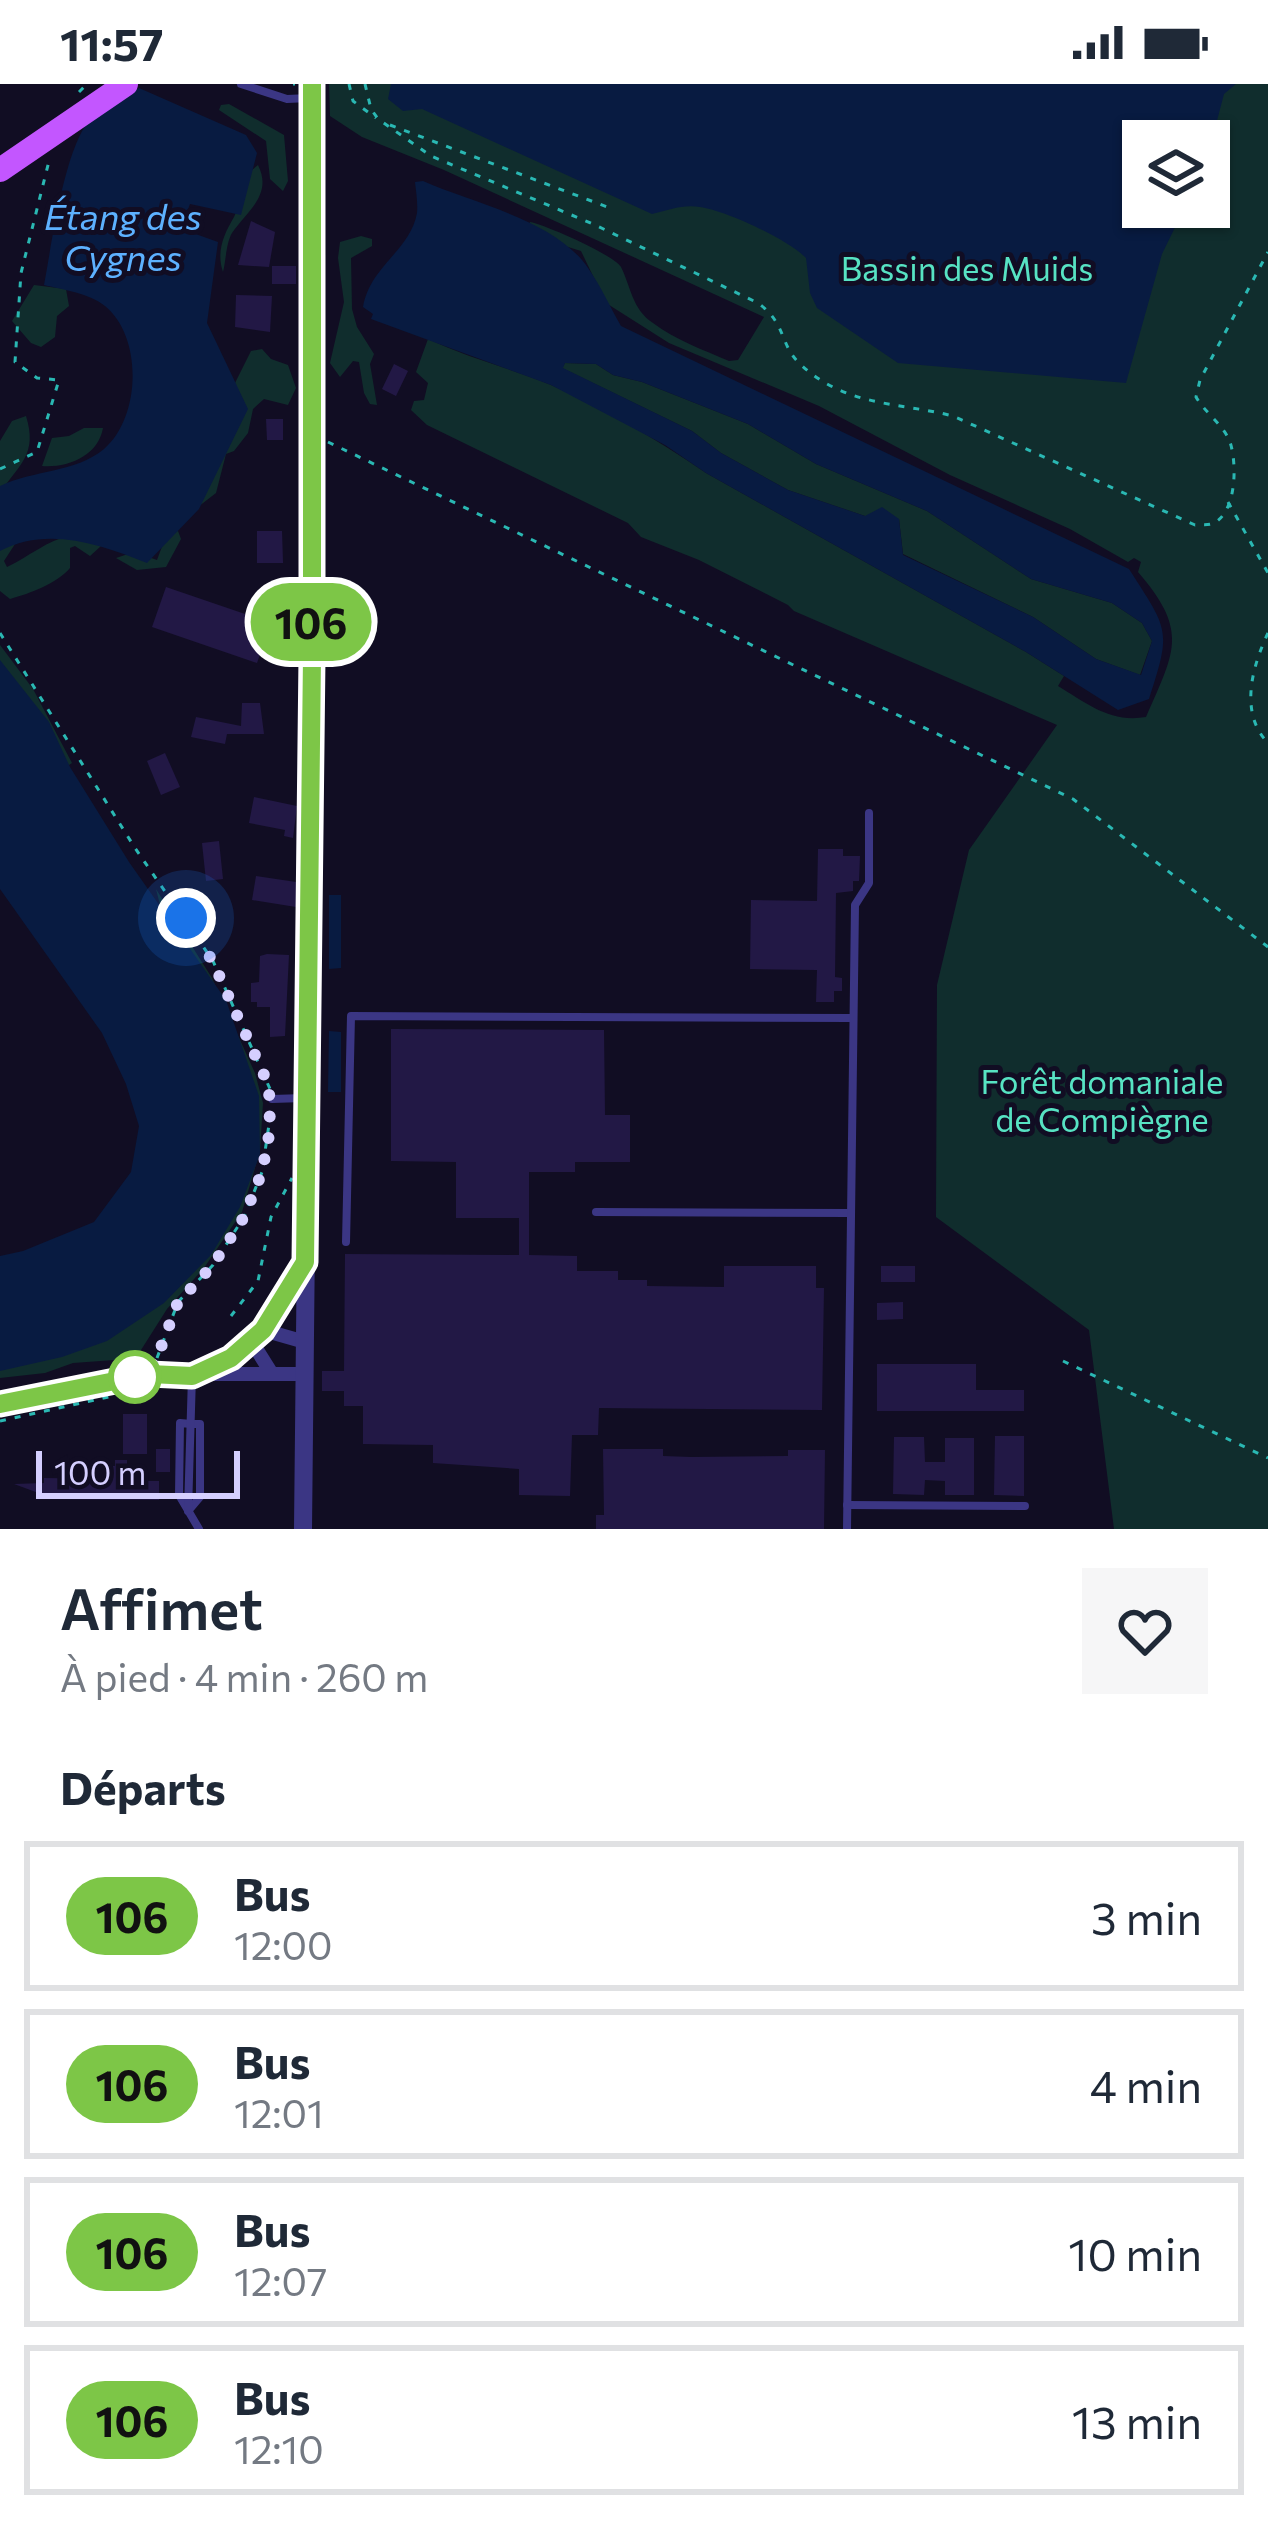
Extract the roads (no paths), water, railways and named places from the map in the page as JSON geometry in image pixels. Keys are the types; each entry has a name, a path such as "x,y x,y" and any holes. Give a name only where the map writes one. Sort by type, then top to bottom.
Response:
{"main road":[{"path":"0,170 126,84"}],"street":[{"path":"304,1529 312,91"},
{"path":"192,1376 231,1358 257,1336 305,1262"},
{"path":"257,1336 304,1342"},
{"path":"257,1336 272,1374"},
{"path":"0,1404 150,1374 304,1374"}],"lane":[{"path":"241,84 286,99 312,91"},
{"path":"847,1529 855,905 868,883 869,813"},
{"path":"346,1242 351,1016 852,1018"},
{"path":"272,1099 305,1097"},
{"path":"596,1212 850,1213"},
{"path":"192,1376 188,1511 199,1529"},
{"path":"847,1505 1025,1506"}],"water":[{"name":"Bassin des Muids","path":"391,84 1236,84 1224,94 1217,120 1122,120 1122,228 1175,228 1162,254 1126,383 898,363 817,308 810,293 806,258 771,235 700,207 652,214 422,109 403,111 388,99"},
{"name":"Étang des Cygnes","path":"139,88 246,135 257,153 241,215 190,204 187,212 194,218 190,232 218,242 207,323 248,409 199,509 147,563 74,540 36,540 0,551 0,486 93,457 116,435 125,418 133,377 126,337 117,320 92,298 44,285 60,198 81,133 100,110"},
{"path":"415,182 512,215 556,237 588,268 621,326 1129,569 1162,631 1161,658 1149,699 1118,710 1026,652 706,473 665,445 551,385 371,319 373,314 363,307 367,293 413,226","holes":["565,363 596,364 613,375 748,424 816,464 927,511 1031,579 1112,603 1142,623 1152,641 1141,675 1096,659 1033,617 903,555 899,519 882,507 865,516 788,490 692,431 563,368"]},
{"path":"0,660 49,722 70,767 129,862 226,1000 259,1096 260,1154 240,1207 211,1255 164,1303 107,1341 0,1371 0,1256 94,1222 131,1172 139,1126 102,1033 0,889"},
{"path":"329,895 341,895 341,968 329,969"},
{"path":"329,1031 341,1032 341,1092 328,1092"}],"park label":[{"name":"Forêt domaniale de Compiègne","path":"1102,1101"}]}
